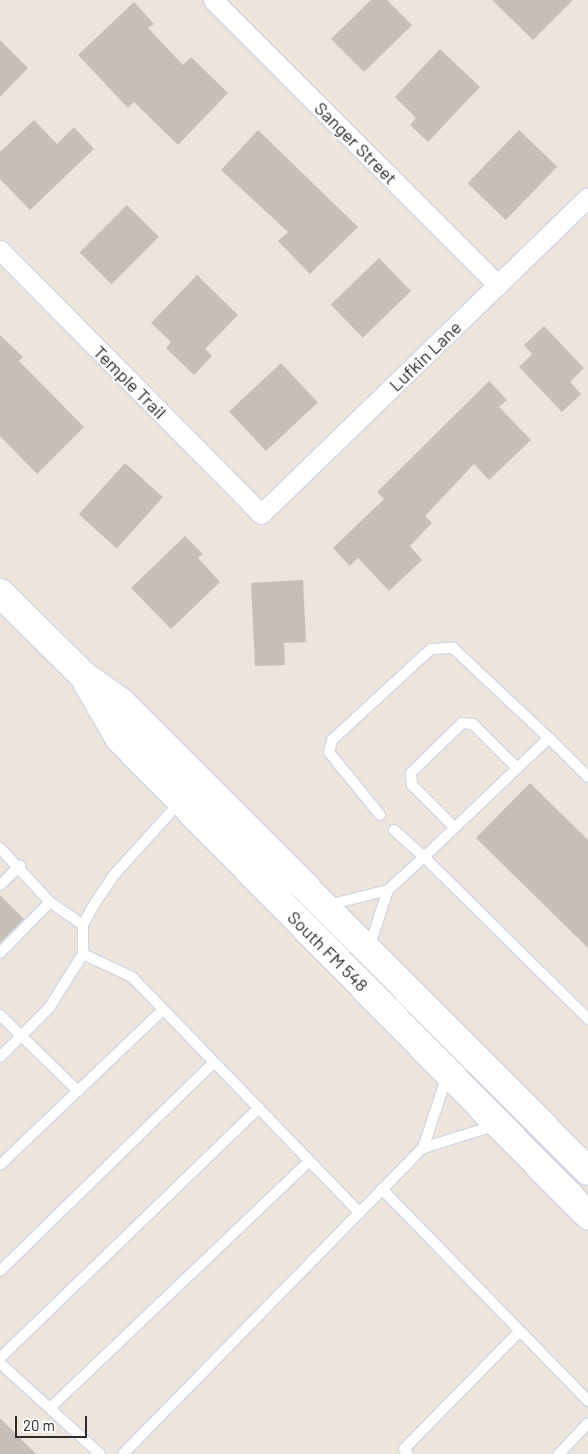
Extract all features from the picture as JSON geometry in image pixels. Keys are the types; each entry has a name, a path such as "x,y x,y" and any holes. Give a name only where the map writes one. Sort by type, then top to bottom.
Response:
{"main road":[{"name":"South FM 548","path":"0,593 84,676 122,703 190,791 448,1073 499,1125 584,1203"},
{"name":"South FM 548","path":"190,791 325,906 369,948 588,1171"}],"street":[{"name":"Sanger Street","path":"213,0 498,285"},
{"name":"Lufkin Lane","path":"261,514 588,197"},
{"name":"Temple Trail","path":"0,250 261,514"}],"lane":[{"path":"380,815 329,752 332,740 431,649 453,648 588,777"},
{"path":"454,827 412,785 411,773 462,723 473,724 515,766"},
{"path":"325,906 388,890 424,857 515,766 549,738"},
{"path":"0,1057 49,1008 83,954 83,925 113,876 190,791"},
{"path":"394,830 424,857 588,1019"},
{"path":"0,848 20,866 50,902 83,925"},
{"path":"0,885 20,866"},
{"path":"369,948 388,890"},
{"path":"0,953 50,902"},
{"path":"83,954 132,977 360,1213"},
{"path":"0,1165 163,1010"},
{"path":"0,1015 23,1035 78,1090"},
{"path":"0,1271 214,1062"},
{"path":"123,1454 423,1148 448,1073"},
{"path":"0,1358 259,1108"},
{"path":"423,1148 499,1125"},
{"path":"50,1408 309,1161"},
{"path":"382,1189 588,1401"},
{"path":"408,1454 404,1449 520,1331"},
{"path":"0,1363 100,1454"},
{"path":"559,1454 588,1423"}],"building":[{"path":"371,0 387,0 412,25 364,72 331,39"},
{"path":"492,0 573,0 533,40"},
{"path":"134,2 154,24 148,28 183,65 191,57 228,93 178,145 134,102 128,108 78,55"},
{"path":"0,40 28,68 0,97"},
{"path":"440,49 480,87 428,142 410,125 416,118 395,97"},
{"path":"34,120 57,144 74,127 94,149 30,210 0,179 0,152"},
{"path":"258,130 358,227 310,274 278,241 288,232 221,170"},
{"path":"519,130 557,167 506,220 468,183"},
{"path":"127,205 159,237 111,284 80,252"},
{"path":"379,258 411,291 363,338 331,305"},
{"path":"197,275 238,315 205,349 212,356 194,375 166,348 171,342 151,323"},
{"path":"544,326 584,368 570,382 581,394 562,412 519,367 532,354 524,345"},
{"path":"0,335 23,357 19,361 84,427 37,474 0,436"},
{"path":"281,363 318,402 266,451 229,411"},
{"path":"489,381 507,400 499,407 531,440 489,480 474,464 425,516 432,523 410,546 422,560 389,591 358,558 350,566 333,548 384,499 377,492"},
{"path":"125,463 163,497 117,548 79,514"},
{"path":"185,536 203,554 198,558 220,582 171,629 131,588"},
{"path":"303,580 306,642 284,643 285,665 255,666 251,583"},
{"path":"530,783 588,840 588,948 476,838"},
{"path":"0,895 24,919 0,943"},
{"path":"0,1418 36,1454 0,1454"}]}
